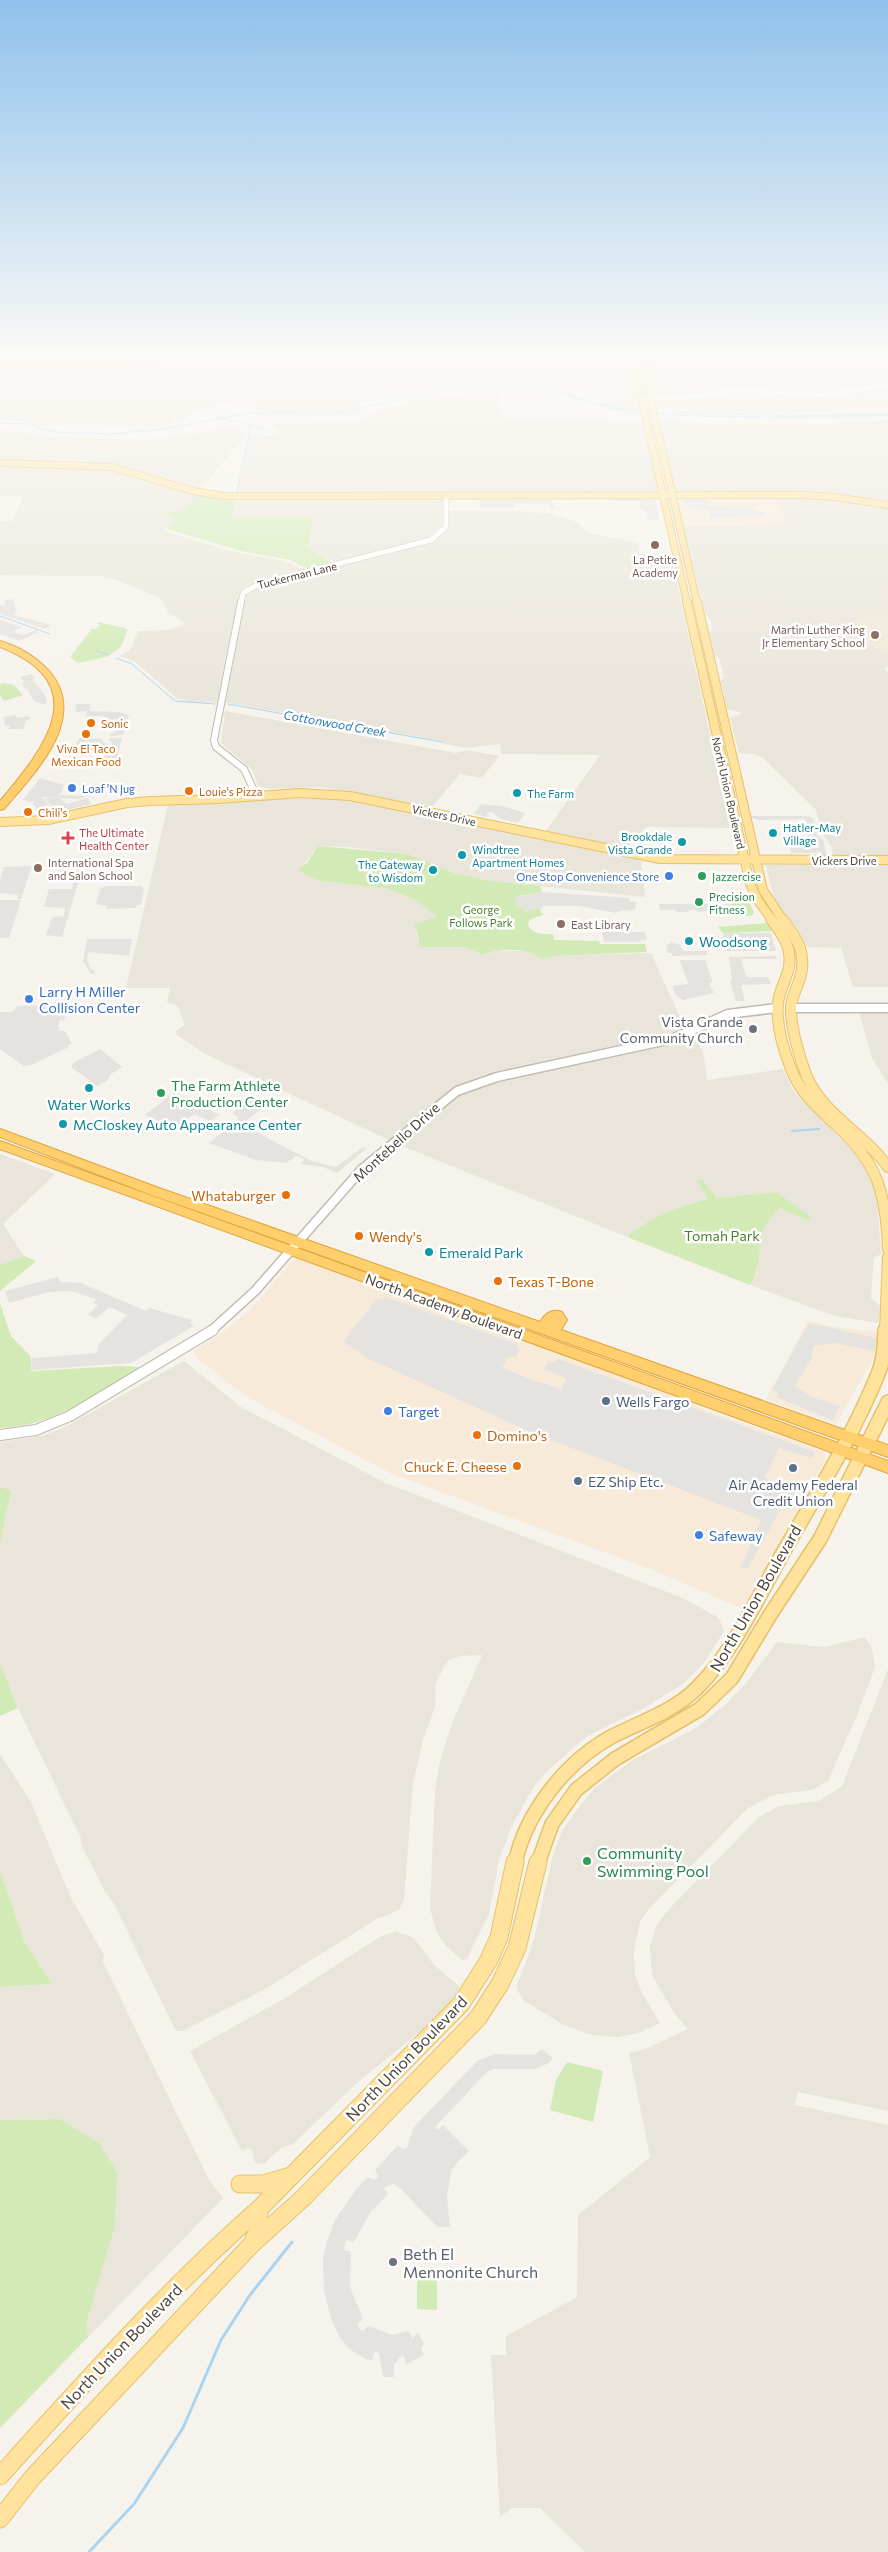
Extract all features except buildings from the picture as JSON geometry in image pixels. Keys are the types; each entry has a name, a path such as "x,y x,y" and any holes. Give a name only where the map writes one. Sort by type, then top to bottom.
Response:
{"highway":[{"path":"0,644 28,658 43,670 59,694 61,716 56,732 35,763 0,807"},
{"path":"0,793 21,769 35,763"},
{"name":"North Academy Boulevard","path":"0,1133 26,1145 295,1246 844,1443"},
{"name":"North Academy Boulevard","path":"0,1145 548,1330 865,1451 888,1467"},
{"name":"North Academy Boulevard","path":"865,1451 888,1451"}],"main road":[{"path":"144,476 192,491 220,495 821,496 888,505"},
{"name":"North Union Boulevard","path":"659,476 752,893 767,916 784,936 790,956 778,1008 790,1067 800,1089 863,1152 877,1174 886,1200 888,1249"},
{"name":"North Union Boulevard","path":"668,476 745,810 768,900 795,934 802,950 803,967 791,999 791,1008 802,1062 813,1087 830,1106 868,1140 888,1167"},
{"path":"729,790 736,794 739,806 745,810"},
{"name":"Vickers Drive","path":"0,822 48,822 116,805 148,800 214,800 304,791 339,794 653,858 888,860"},
{"path":"767,916 776,917 789,933 795,934"},
{"name":"North Union Boulevard","path":"0,2476 78,2389 224,2240 259,2208 442,2025 471,1991 489,1960 499,1937 516,1857 525,1832 537,1810 558,1782 573,1766 610,1738 668,1709 696,1690 716,1668 752,1610 844,1443 882,1364 888,1257"},
{"name":"North Union Boulevard","path":"0,2519 32,2478 250,2245 303,2198 478,2018 512,1962 525,1922 535,1865 541,1848 561,1809 592,1774 611,1760 679,1724 722,1691 744,1661 763,1625 819,1540 888,1402"},
{"path":"240,2184 263,2184 291,2176"},
{"path":"250,2245 259,2228 259,2208"}],"street":[{"name":"Tuckerman Lane","path":"256,795 244,768 216,747 214,743 244,592 259,584 431,540 446,527 446,496"},
{"name":"Montebello Drive","path":"0,1435 36,1430 65,1419 199,1340 237,1311 362,1169 442,1101 470,1084 497,1076 672,1039 728,1014 778,1008"},
{"path":"791,1008 888,1008"}],"shaded area":[{"path":"0,476 135,476 197,494 185,508 165,513 176,520 164,531 235,552 284,561 304,570 259,582 246,587 241,592 259,585 431,541 447,529 448,511 522,511 552,514 577,522 588,533 639,543 640,554 671,555 730,828 646,827 629,846 624,847 546,831 600,755 501,754 500,744 466,748 442,743 442,741 231,703 192,702 178,699 134,661 119,656 130,650 138,631 168,630 186,624 169,613 160,598 117,580 99,576 0,575 0,521 12,521 23,497 0,496"},
{"path":"152,476 212,476 200,490"},
{"path":"242,476 655,476 658,492 239,494"},
{"path":"672,476 888,476 888,502 824,493 675,492"},
{"path":"443,497 443,526 430,538 332,564 308,548 233,517 236,498"},
{"path":"677,498 776,498 786,525 683,526"},
{"path":"776,498 831,500 888,508 888,616 876,616 855,621 862,631 859,638 888,654 888,667 883,668 888,673 888,855 833,855 831,846 822,833 816,810 762,757 754,754 739,753 730,718 743,713 727,709 721,680 724,677 719,658 715,656 709,632 713,630 710,618 706,616 683,526 786,525"},
{"path":"610,499 655,499 660,521 648,520 646,511 641,511 639,501 611,501"},
{"path":"704,499 712,502 707,506 746,507 760,501 763,502 750,508 764,513 765,516 711,518 708,510 684,504 683,500"},
{"path":"551,500 555,508 559,509 550,509 549,504 514,503 514,508 482,508 479,507 479,501"},
{"path":"13,599 17,612 12,615 52,625 45,629 0,614 0,605 5,605 5,600"},
{"name":"Martin Luther King Jr Elementary School","path":"876,616 888,616 888,654 858,637 862,631 854,621"},
{"path":"0,620 22,627 13,632 24,635 35,630 39,632 19,641 0,634"},
{"path":"31,674 35,678 32,680 43,692 40,693 44,693 47,702 44,705 34,701 27,689 31,688 26,689 22,684 24,681 20,677"},
{"path":"76,704 91,704 89,711 118,712 129,715 123,735 110,736 111,733 115,733 116,726 114,729 99,729 103,716 86,716 87,711 76,712"},
{"path":"225,711 456,753 467,750 499,756 482,778 460,774 432,807 320,787 270,789 258,786 252,769 221,743"},
{"path":"16,715 17,718 29,716 30,719 26,720 23,729 7,729 11,726 5,726 4,717"},
{"path":"79,738 103,739 102,742 110,745 106,753 109,753 112,742 109,741 110,738 122,738 116,762 104,758 105,753 85,752 84,750 71,752"},
{"path":"40,778 64,785 61,793 57,795 88,796 78,799 60,798 66,804 88,798 91,804 43,816 32,803 35,801 25,802 26,800 23,800 32,788 36,788 33,787","holes":["42,797 60,798 45,799 55,809 49,810 52,809"]},
{"path":"278,797 350,799 641,859 645,897 491,881 454,873 408,854 348,847 318,846 302,867 320,881 386,888 415,900 438,916 415,925 419,947 465,947 483,955 498,951 525,951 541,958 651,953 684,1026 703,1051 707,1080 783,1069 794,1092 854,1151 863,1163 873,1185 877,1202 881,1254 874,1258 871,1298 880,1306 878,1323 835,1316 750,1285 757,1273 761,1233 769,1217 780,1208 807,1220 776,1192 717,1198 703,1180 698,1180 708,1199 692,1203 659,1217 639,1227 627,1237 402,1146 205,1054 177,1035 175,1032 185,1025 178,1006 167,1002 170,988 126,988 168,804 220,804"},
{"path":"481,804 502,806 525,813 518,823 501,819 492,812 489,812 486,817 474,814"},
{"path":"751,816 808,816 813,818 819,833 815,833 823,840 827,856 823,856 821,852 817,851 817,853 791,853 790,846 820,848 815,837 806,835 805,819 760,820 751,818"},
{"path":"766,865 888,865 888,987 853,987 841,948 807,947 796,926 774,900"},
{"path":"32,866 21,899 17,899 18,895 0,893 0,880 4,867"},
{"path":"78,866 83,866 62,937 46,935 52,917 64,916 65,908 44,907 49,889 72,889"},
{"path":"106,886 140,886 144,889 141,905 137,905 136,908 106,909 107,906 96,904 100,889"},
{"path":"542,892 630,898 629,901 637,902 635,910 618,911 617,913 579,906 543,906 543,908 526,911 517,905 516,900 512,898"},
{"path":"0,900 21,900 9,938 0,938"},
{"path":"659,904 729,904 731,910 727,910 727,912 714,910 698,912 697,910 689,910 689,912 677,912 676,910 660,910"},
{"path":"602,932 645,932 647,940 641,940 641,942 604,942"},
{"path":"724,933 771,933 776,951 725,951 722,939"},
{"path":"87,939 132,939 129,956 88,952 87,960 90,968 96,973 91,974 83,961"},
{"path":"670,942 680,945 683,951 706,951 708,955 672,956 672,953 668,953 666,945 670,944"},
{"path":"776,956 777,959 741,959 746,977 768,977 771,984 741,985 745,1001 736,1001 730,982 732,980 729,957"},
{"path":"679,960 705,960 713,983 709,983 714,993 683,1000 676,996 672,986 689,984"},
{"path":"65,990 71,990 64,1021 60,1020 58,1027 60,1031 65,1031 72,1044 68,1045 69,1047 31,1065 24,1066 0,1049 0,1012 13,1012 17,1006 60,1005"},
{"path":"859,1012 888,1012 888,1083 872,1058"},
{"path":"100,1049 122,1067 111,1074 107,1081 97,1086 71,1067 73,1063"},
{"path":"174,1092 220,1115 210,1121 194,1114 175,1128 145,1115"},
{"path":"250,1099 268,1104 247,1120 245,1126 311,1161 336,1167 363,1147 367,1148 337,1173 323,1167 301,1164 304,1159 296,1156 286,1163 256,1160 209,1143 239,1118 232,1113"},
{"path":"0,1154 55,1174 3,1224 24,1256 0,1265"},
{"path":"298,1257 358,1278 403,1298 563,1354 720,1415 824,1452 826,1458 787,1528 782,1548 747,1606 741,1608 653,1570 392,1474 256,1402 229,1384 194,1355 194,1351 223,1332 250,1310 293,1260"},
{"path":"58,1277 61,1282 81,1283 146,1311 149,1308 192,1320 190,1323 194,1326 131,1363 31,1370 32,1358 97,1353 98,1345 127,1315 110,1307 96,1318 88,1315 98,1305 93,1303 96,1299 71,1291 48,1292 9,1303 5,1291"},
{"path":"385,1297 517,1344 516,1348 521,1350 515,1357 509,1357 502,1368 536,1381 561,1389 567,1379 544,1369 549,1361 554,1362 558,1359 815,1452 812,1458 779,1448 765,1477 779,1486 800,1485 791,1503 783,1504 748,1569 741,1567 761,1520 535,1434 369,1359 343,1342 377,1298 382,1300"},
{"path":"808,1321 827,1326 877,1332 876,1354 836,1424 766,1399"},
{"path":"809,1323 876,1338 874,1351 835,1343 813,1346 812,1358 795,1385 811,1397 840,1406 833,1420 776,1397 778,1393 772,1390"},
{"path":"184,1361 241,1407 386,1483 685,1599 719,1618 724,1631 704,1663 684,1683 648,1706 586,1737 545,1773 533,1788 512,1826 499,1860 489,1914 467,1959 462,1960 445,1945 436,1931 430,1908 435,1791 439,1765 451,1726 482,1655 460,1656 447,1661 436,1683 435,1707 423,1740 413,1783 404,1899 399,1910 377,1919 267,1988 183,2031 176,2031 113,1902 105,1892 81,1845 81,1839 18,1708 0,1663 0,1544 11,1493 5,1488 0,1488 0,1442 41,1436 63,1428"},
{"path":"865,1637 872,1648 875,1667 857,1715 828,1781 812,1790 773,1795 747,1809 648,1910 640,1922 634,1950 635,1975 642,1993 660,2023 638,2033 618,2037 591,2035 562,2024 523,2000 517,1989 517,1984 533,1944 553,1855 562,1831 595,1788 631,1761 696,1728 725,1705 747,1682 777,1642 824,1647"},
{"path":"888,1669 888,2111 798,2092 795,2105 888,2125 888,2552 585,2552 540,2508 512,2508 500,2517 491,2355 506,2355 506,2336 577,2297 578,2215 650,2157 629,2053 643,2050 688,2029 674,2013 652,1975 650,1946 657,1924 672,1906 760,1816 780,1806 818,1801 842,1786"},
{"path":"0,1754 31,1802 71,1898 104,1955 103,1962 209,2180 223,2198 88,2337 87,2320 99,2274 59,2119 0,2120 0,1987 52,1984 25,1943 0,1871"},
{"path":"395,1931 414,1938 434,1965 459,1986 457,1994 426,2027 359,2081 293,2144 281,2148 265,2163 257,2164 254,2161 252,2150 248,2148 242,2151 190,2051 287,1997 378,1938"},
{"path":"542,2049 553,2058 549,2063 535,2069 493,2069 486,2073 435,2127 438,2130 443,2125 469,2151 458,2161 451,2172 447,2197 450,2227 437,2227 399,2187 393,2184 383,2188 388,2194 370,2213 354,2242 346,2240 344,2250 351,2252 350,2287 363,2319 358,2323 358,2327 362,2331 369,2326 392,2335 408,2331 413,2338 418,2333 424,2344 421,2349 424,2355 405,2365 406,2360 402,2355 394,2365 394,2377 383,2377 379,2353 374,2352 372,2360 365,2359 348,2348 339,2336 330,2316 324,2289 323,2260 326,2244 335,2220 357,2188 368,2177 374,2180 378,2177 375,2170 398,2145 403,2149 407,2147 414,2127 477,2061 495,2054 534,2055"}],"green space":[{"path":"197,494 236,498 233,517 312,517 308,548 332,564 308,569 290,560 241,551 167,529 175,520 164,513 185,508"},
{"path":"99,622 128,629 121,647 106,657 78,663 70,657 92,629 96,629 100,624 97,624"},
{"path":"0,684 14,685 23,695 4,701 0,695"},
{"name":"George Follows Park","path":"318,846 408,854 454,873 491,881 540,886 542,892 519,896 516,900 526,911 540,908 541,913 545,914 529,920 528,925 533,931 553,934 554,940 599,941 600,944 645,944 647,952 555,956 541,959 529,952 513,950 497,951 483,955 465,947 419,947 418,935 414,925 437,916 415,900 386,888 320,881 297,870 307,863"},
{"path":"732,897 747,897 754,913 751,916 715,915 714,910 733,908 729,904 733,903"},
{"path":"766,923 776,931 723,933 718,927"},
{"name":"Tomah Park","path":"697,1180 703,1180 717,1198 776,1192 811,1217 807,1220 780,1208 771,1218 762,1236 758,1265 750,1285 627,1237 654,1218 686,1205 708,1199"},
{"path":"24,1256 36,1261 0,1291 0,1265"},
{"path":"0,1303 11,1336 31,1357 31,1371 121,1366 141,1367 91,1398 56,1415 20,1426 0,1428"},
{"path":"0,1488 5,1488 11,1492 0,1544"},
{"path":"0,1663 18,1708 0,1716"},
{"path":"0,1871 25,1943 52,1984 0,1987"},
{"path":"567,2062 603,2071 593,2122 550,2110 556,2080"},
{"path":"59,2119 99,2143 117,2172 115,2226 87,2320 88,2337 0,2428 0,2120"},
{"path":"417,2273 437,2273 437,2310 417,2309"}],"waterway":[{"name":"Cottonwood Creek","path":"237,492 240,476"},
{"name":"Cottonwood Creek","path":"0,616 50,634"},
{"name":"Cottonwood Creek","path":"97,651 109,655"},
{"name":"Cottonwood Creek","path":"116,658 132,664 175,701 215,704"},
{"name":"Cottonwood Creek","path":"228,704 442,742"},
{"path":"792,1131 819,1129"},
{"path":"89,2552 134,2504 183,2428 221,2340 250,2295 292,2242"}],"place":[{"name":"La Petite Academy","path":"655,545"},
{"name":"Martin Luther King Jr Elementary School","path":"875,635"},
{"name":"Sonic","path":"91,723"},
{"name":"Viva El Taco Mexican Food","path":"86,734"},
{"name":"Loaf 'N Jug","path":"72,788"},
{"name":"Louie's Pizza","path":"189,791"},
{"name":"The Farm","path":"517,793"},
{"name":"Chili's","path":"28,812"},
{"name":"Hatler-May Village","path":"773,833"},
{"name":"The Ultimate Health Center","path":"68,838"},
{"name":"Brookdale Vista Grande","path":"682,842"},
{"name":"Windtree Apartment Homes","path":"462,855"},
{"name":"International Spa and Salon School","path":"38,868"},
{"name":"The Gateway to Wisdom","path":"433,870"},
{"name":"One Stop Convenience Store","path":"669,876"},
{"name":"Jazzercise","path":"702,876"},
{"name":"Precision Fitness","path":"699,902"},
{"name":"East Library","path":"561,924"},
{"name":"Woodsong","path":"689,941"},
{"name":"Larry H Miller Collision Center","path":"29,999"},
{"name":"Vista Grande Community Church","path":"753,1029"},
{"name":"Water Works","path":"89,1088"},
{"name":"The Farm Athlete Production Center","path":"161,1093"},
{"name":"McCloskey Auto Appearance Center","path":"63,1124"},
{"name":"Whataburger","path":"286,1195"},
{"name":"Wendy's","path":"359,1236"},
{"name":"Emerald Park","path":"429,1252"},
{"name":"Texas T-Bone","path":"498,1281"},
{"name":"Wells Fargo","path":"606,1401"},
{"name":"Target","path":"388,1411"},
{"name":"Domino's","path":"477,1435"},
{"name":"Chuck E. Cheese","path":"517,1466"},
{"name":"Air Academy Federal Credit Union","path":"793,1468"},
{"name":"EZ Ship Etc.","path":"578,1481"},
{"name":"Safeway","path":"699,1535"},
{"name":"Community Swimming Pool","path":"587,1861"},
{"name":"Beth El Mennonite Church","path":"393,2262"}]}
